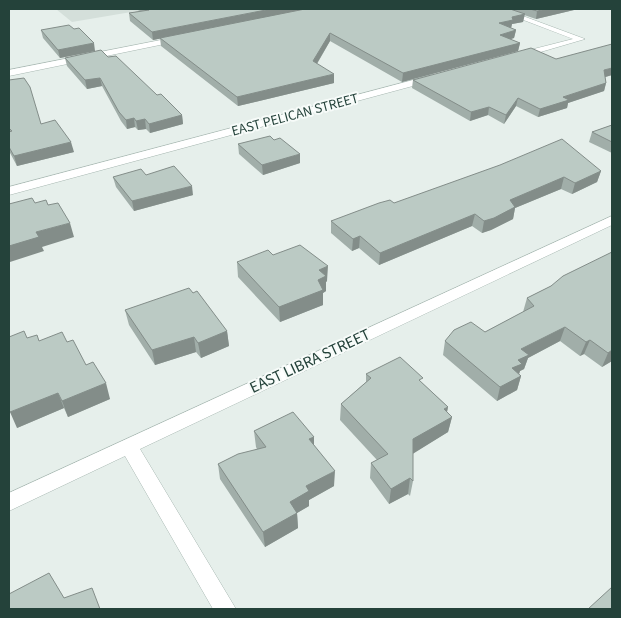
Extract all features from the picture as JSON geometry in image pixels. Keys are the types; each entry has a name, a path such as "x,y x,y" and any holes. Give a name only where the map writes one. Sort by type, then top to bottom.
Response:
{"street":[{"path":"498,9 580,39 504,59"},
{"path":"9,72 192,36"},
{"name":"EAST PELICAN STREET","path":"9,191 447,74"},
{"name":"EAST LIBRA STREET","path":"9,502 612,220"},
{"path":"128,445 225,609"}],"shaded area":[{"path":"56,9 149,9 72,22"}],"building":[{"path":"147,9 271,9 152,32 129,13 149,10"},
{"path":"305,9 510,9 525,14 512,17 513,20 499,23 516,30 500,35 520,43 403,73 330,33 313,61 334,74 237,97 160,38"},
{"path":"530,9 548,9 537,11"},
{"path":"69,25 74,29 79,28 94,43 58,50 41,30"},
{"path":"612,44 612,68 604,70 606,83 563,97 569,100 540,109 518,98 506,115 489,107 471,112 413,80 531,48 556,59"},
{"path":"101,50 108,57 116,56 157,95 161,94 182,115 149,124 145,119 136,121 134,118 126,120 119,112 100,78 85,80 65,58"},
{"path":"24,78 30,87 41,124 55,120 71,142 14,156 9,147 9,132 12,131 9,128 9,80"},
{"path":"612,125 612,142 592,132"},
{"path":"270,136 274,140 280,138 300,154 262,165 238,144"},
{"path":"562,139 601,171 575,183 564,177 510,200 515,207 494,218 484,221 475,214 380,253 360,236 353,239 331,221 379,203 390,200 394,203 500,165"},
{"path":"174,166 192,186 132,201 113,177 141,169 146,175"},
{"path":"32,198 35,203 46,200 48,205 58,203 70,223 36,232 39,237 9,246 9,204"},
{"path":"300,245 328,266 319,270 326,276 318,280 323,290 279,307 237,262 268,250 273,255"},
{"path":"612,252 612,350 608,353 590,340 586,342 565,327 521,349 529,355 518,360 522,364 512,368 521,376 500,387 445,341 454,330 471,322 485,332 534,306 527,298 551,286 563,276"},
{"path":"189,288 193,293 197,291 227,331 198,343 194,337 152,350 125,310"},
{"path":"24,331 27,338 37,335 39,341 62,332 67,342 73,340 86,365 93,362 106,383 62,401 58,393 10,412 9,337"},
{"path":"400,357 423,378 419,380 448,407 444,409 452,417 413,439 413,481 410,478 391,489 371,463 388,454 341,404 371,378 366,374"},
{"path":"293,412 314,437 309,439 335,471 306,486 309,491 290,502 297,513 263,532 218,464 238,454 266,447 254,431"},
{"path":"49,573 64,598 92,588 100,609 9,609 9,594"},
{"path":"612,587 612,609 588,609"}]}
